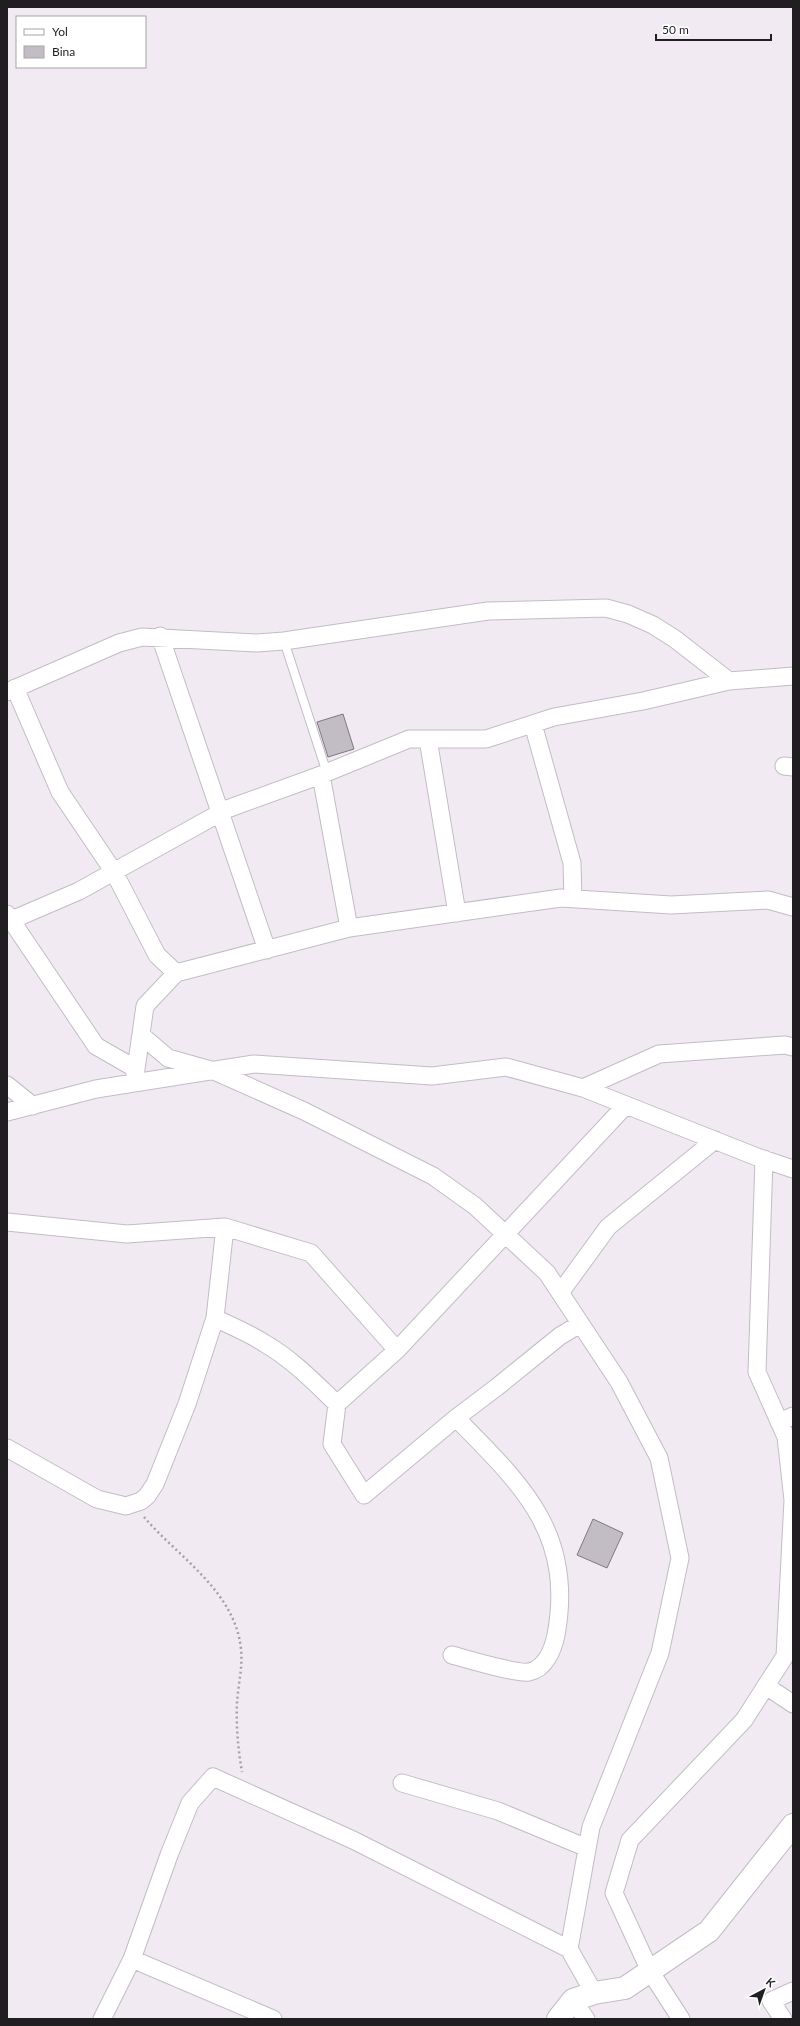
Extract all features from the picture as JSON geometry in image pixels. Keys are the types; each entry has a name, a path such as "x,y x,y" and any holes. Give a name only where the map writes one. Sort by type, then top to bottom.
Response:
{"street":[{"path":"176,973 157,955 114,872 60,792 11,690 119,643 142,637 160,636 257,643 284,641 488,611 606,608 628,614 653,625 675,639 729,681"},
{"path":"160,636 219,813 267,950"},
{"path":"135,1076 96,1046 9,919 79,891 219,813 324,774 409,739 486,739 554,717 643,701 729,681 793,676"},
{"path":"533,724 572,863 573,899"},
{"path":"428,739 457,913"},
{"path":"324,774 349,928"},
{"path":"135,1076 145,1006 176,973 349,928 561,898 671,905 768,900 793,907"},
{"path":"141,1035 168,1058 214,1071 304,1111 433,1176 475,1206 547,1273 619,1382 659,1458 680,1558 660,1652 591,1827 569,1949"},
{"path":"583,1088 659,1054 785,1045 793,1047"},
{"path":"7,1112 96,1090 135,1076 214,1071 254,1064 432,1076 506,1067 583,1088 793,1169"},
{"path":"7,1085 33,1106"},
{"path":"580,1324 560,1336 456,1418 364,1495 332,1444 337,1404 397,1350 626,1105"},
{"path":"560,1293 608,1227 715,1140"},
{"path":"681,2019 650,1971 614,1893 630,1840 744,1720 785,1656 793,1500 786,1437 786,1419 757,1372 759,1263 764,1159"},
{"path":"7,1222 127,1234 225,1227 311,1253 397,1350"},
{"path":"7,1448 22,1455 88,1495 126,1506 134,1504 147,1496 156,1484 187,1404 215,1318 225,1227"},
{"path":"215,1318 263,1342 277,1351 303,1372 337,1404"},
{"path":"452,1655 523,1672 536,1670 546,1661 555,1640 560,1601 556,1560 549,1536 537,1511 524,1490 504,1467 456,1418"},
{"path":"766,1686 793,1704"},
{"path":"102,2019 132,1959 169,1855 190,1803 213,1777 353,1840 569,1949 594,1993"},
{"path":"402,1783 498,1811 587,1848"},
{"path":"558,2019 573,2000 594,1993 625,1988 709,1931 793,1825"},
{"path":"132,1959 273,2019"},
{"path":"783,2019 771,2001 793,1991"},
{"path":"573,2000 586,2019"}],"lane":[{"path":"284,641 324,774"}],"path":[{"path":"134,1504 217,1592 228,1608 236,1625 240,1643 241,1661 237,1704 238,1741 246,1792"}],"building":[{"path":"343,714 354,749 328,757 317,722"},
{"path":"593,1519 623,1533 607,1568 577,1555"}]}
